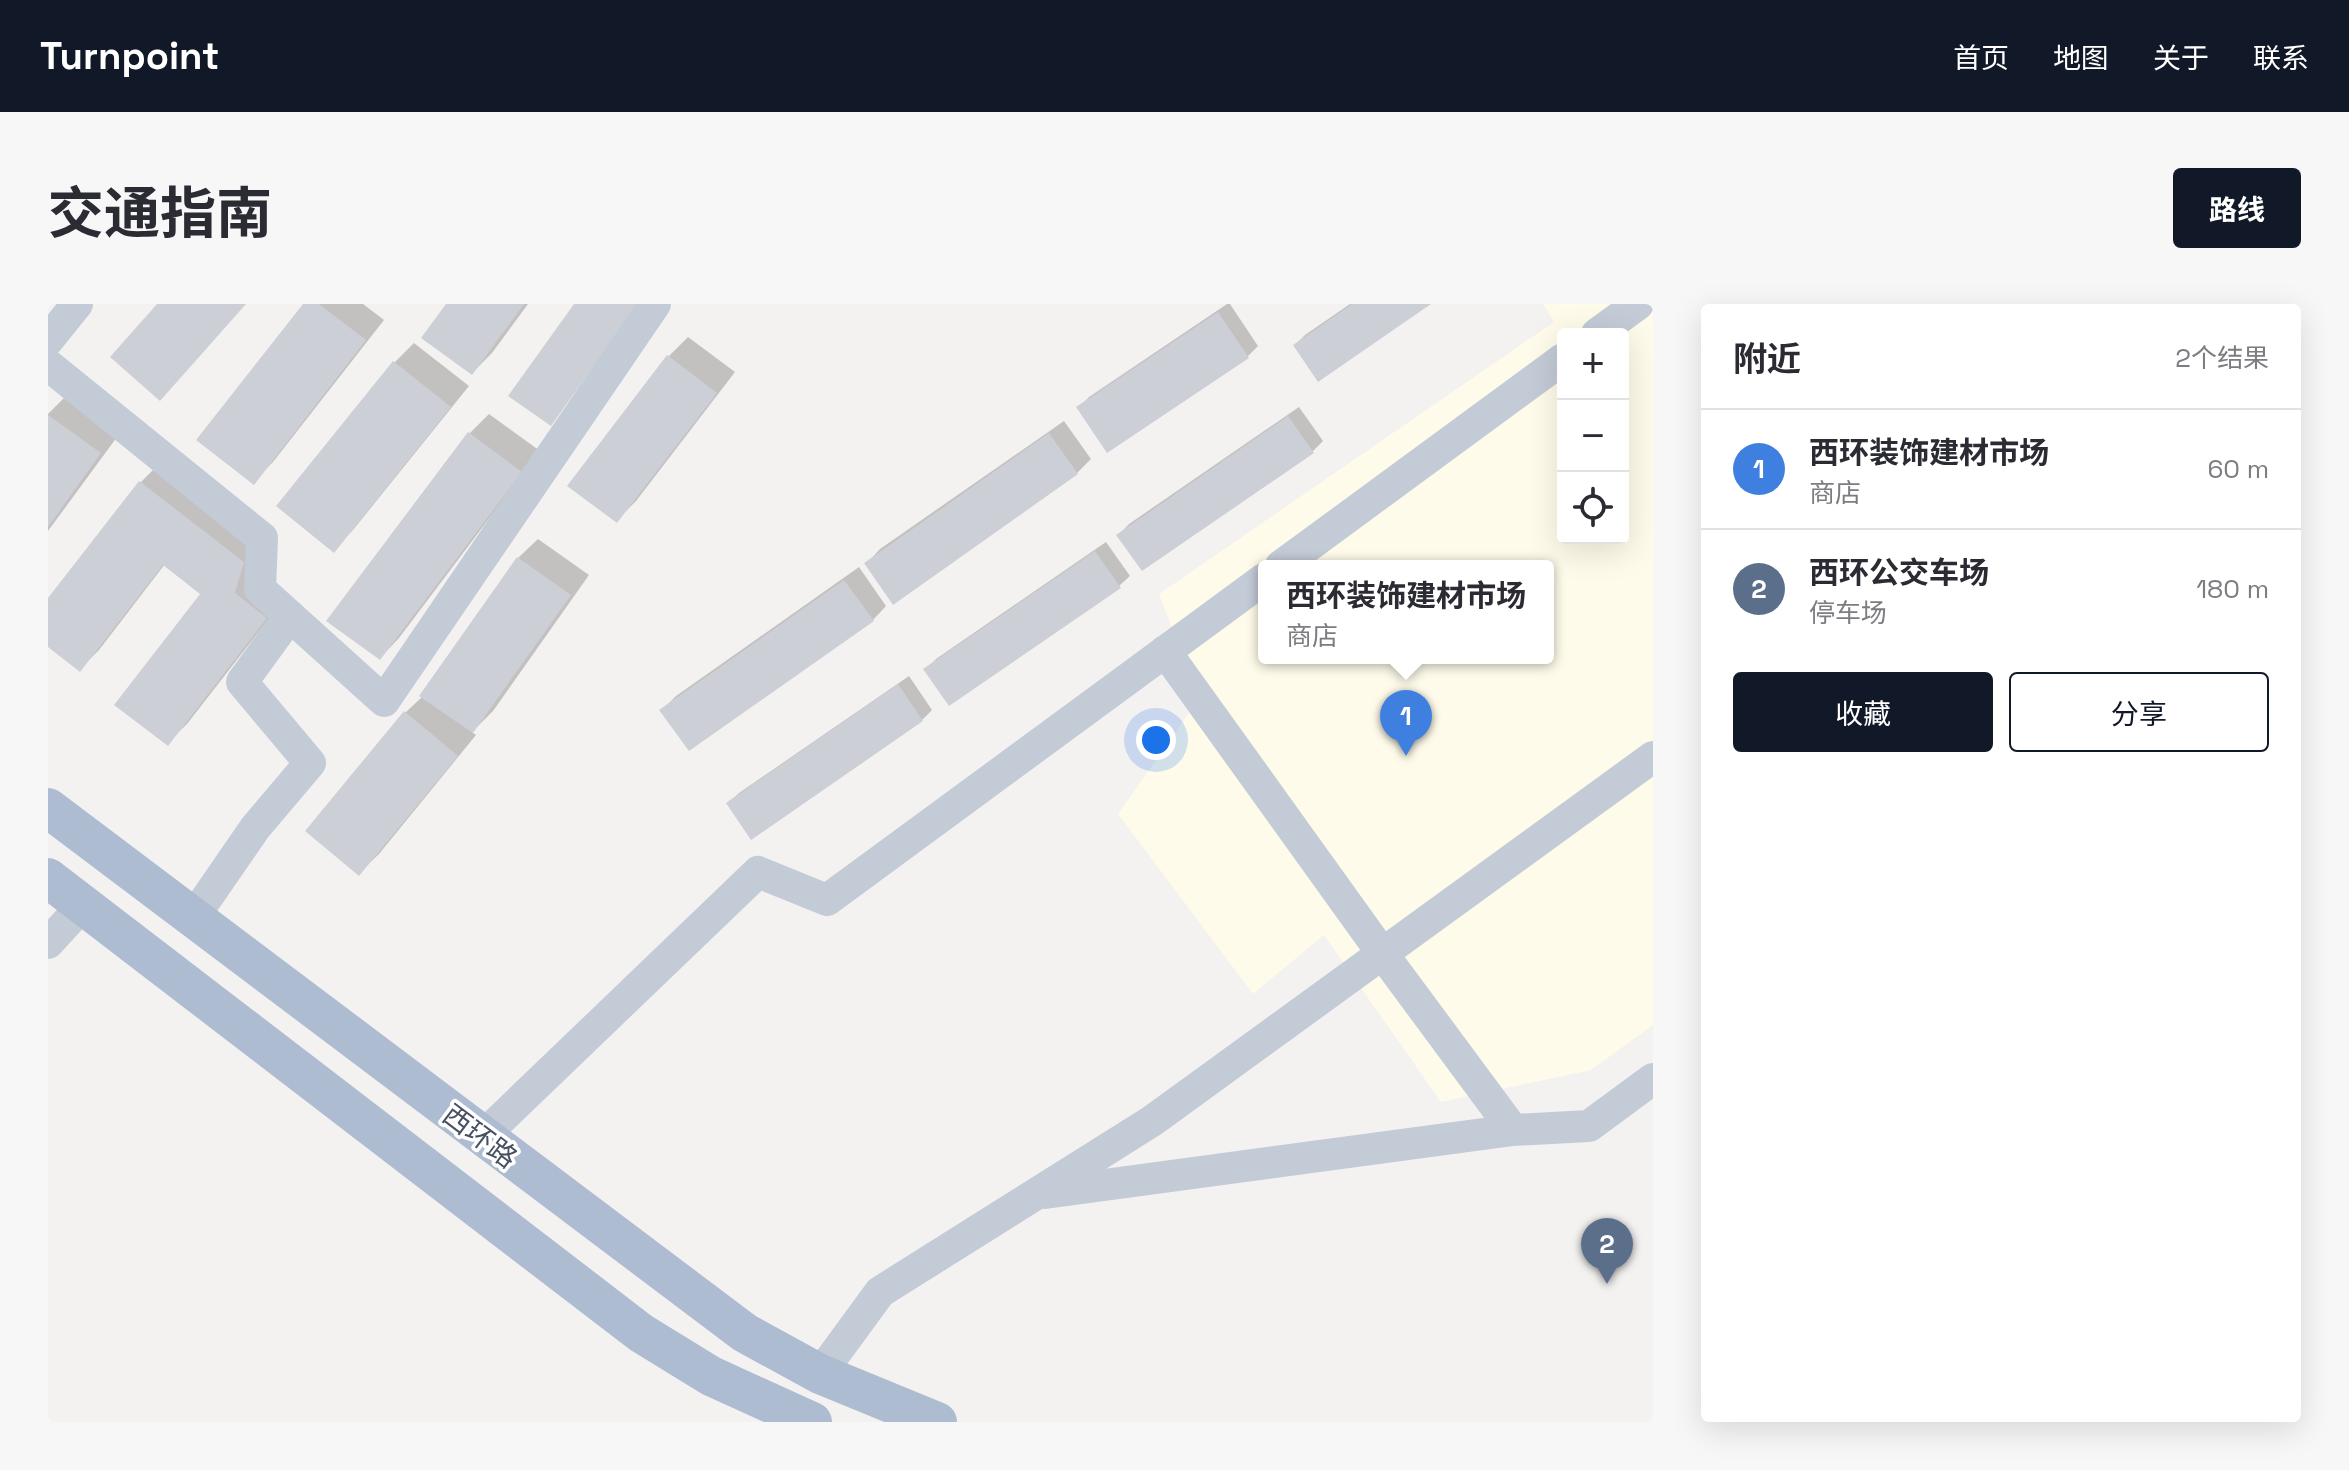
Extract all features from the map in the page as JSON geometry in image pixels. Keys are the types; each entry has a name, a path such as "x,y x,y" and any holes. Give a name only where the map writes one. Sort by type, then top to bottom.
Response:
{"main road":[{"name":"西环路","path":"48,808 745,1333 820,1374 937,1422"},
{"name":"西环路","path":"48,878 641,1333 711,1376 812,1422"}],"street":[{"path":"48,340 77,304"},
{"path":"48,365 262,538 260,589 384,701 655,304"},
{"path":"1605,328 1638,304"},
{"path":"1289,560 1557,363"},
{"path":"482,1137 758,872 827,900 1258,583"},
{"path":"193,918 255,828 310,763 242,682 290,616"},
{"path":"1165,651 1513,1130"},
{"path":"820,1374 880,1292 1152,1121 1653,757"},
{"path":"48,943 83,905"},
{"path":"1034,1194 1513,1130 1589,1126 1653,1079"}],"shaded area":[{"path":"1543,304 1653,304 1653,1025 1591,1070 1441,1102 1324,935 1253,994 1118,814 1199,699 1159,594 1554,322"}],"building":[{"path":"157,304 246,304 160,401 110,357"},
{"path":"303,304 319,304 366,340 254,485 196,440"},
{"path":"446,304 524,304 472,375 421,338"},
{"path":"574,304 638,304 551,426 508,396"},
{"path":"1352,304 1431,304 1318,382 1293,345"},
{"path":"1218,312 1249,358 1107,453 1076,407"},
{"path":"667,355 717,393 617,523 567,486"},
{"path":"393,361 451,407 334,553 276,506"},
{"path":"48,415 101,453 48,527"},
{"path":"1288,416 1314,453 1142,571 1116,535"},
{"path":"468,432 522,472 380,660 326,621"},
{"path":"1049,433 1078,474 893,605 864,563"},
{"path":"139,481 244,562 235,593 267,618 168,746 114,705 200,594 163,565 80,672 48,647 48,598"},
{"path":"1095,551 1121,588 949,706 923,669"},
{"path":"517,557 571,595 473,733 419,696"},
{"path":"844,580 874,621 689,751 659,710"},
{"path":"898,684 923,721 751,840 726,803"},
{"path":"404,711 458,756 359,876 305,831"}],"place":[{"name":"西环装饰建材市场","path":"1406,756"},
{"name":"西环公交车场","path":"1607,1284"}]}
